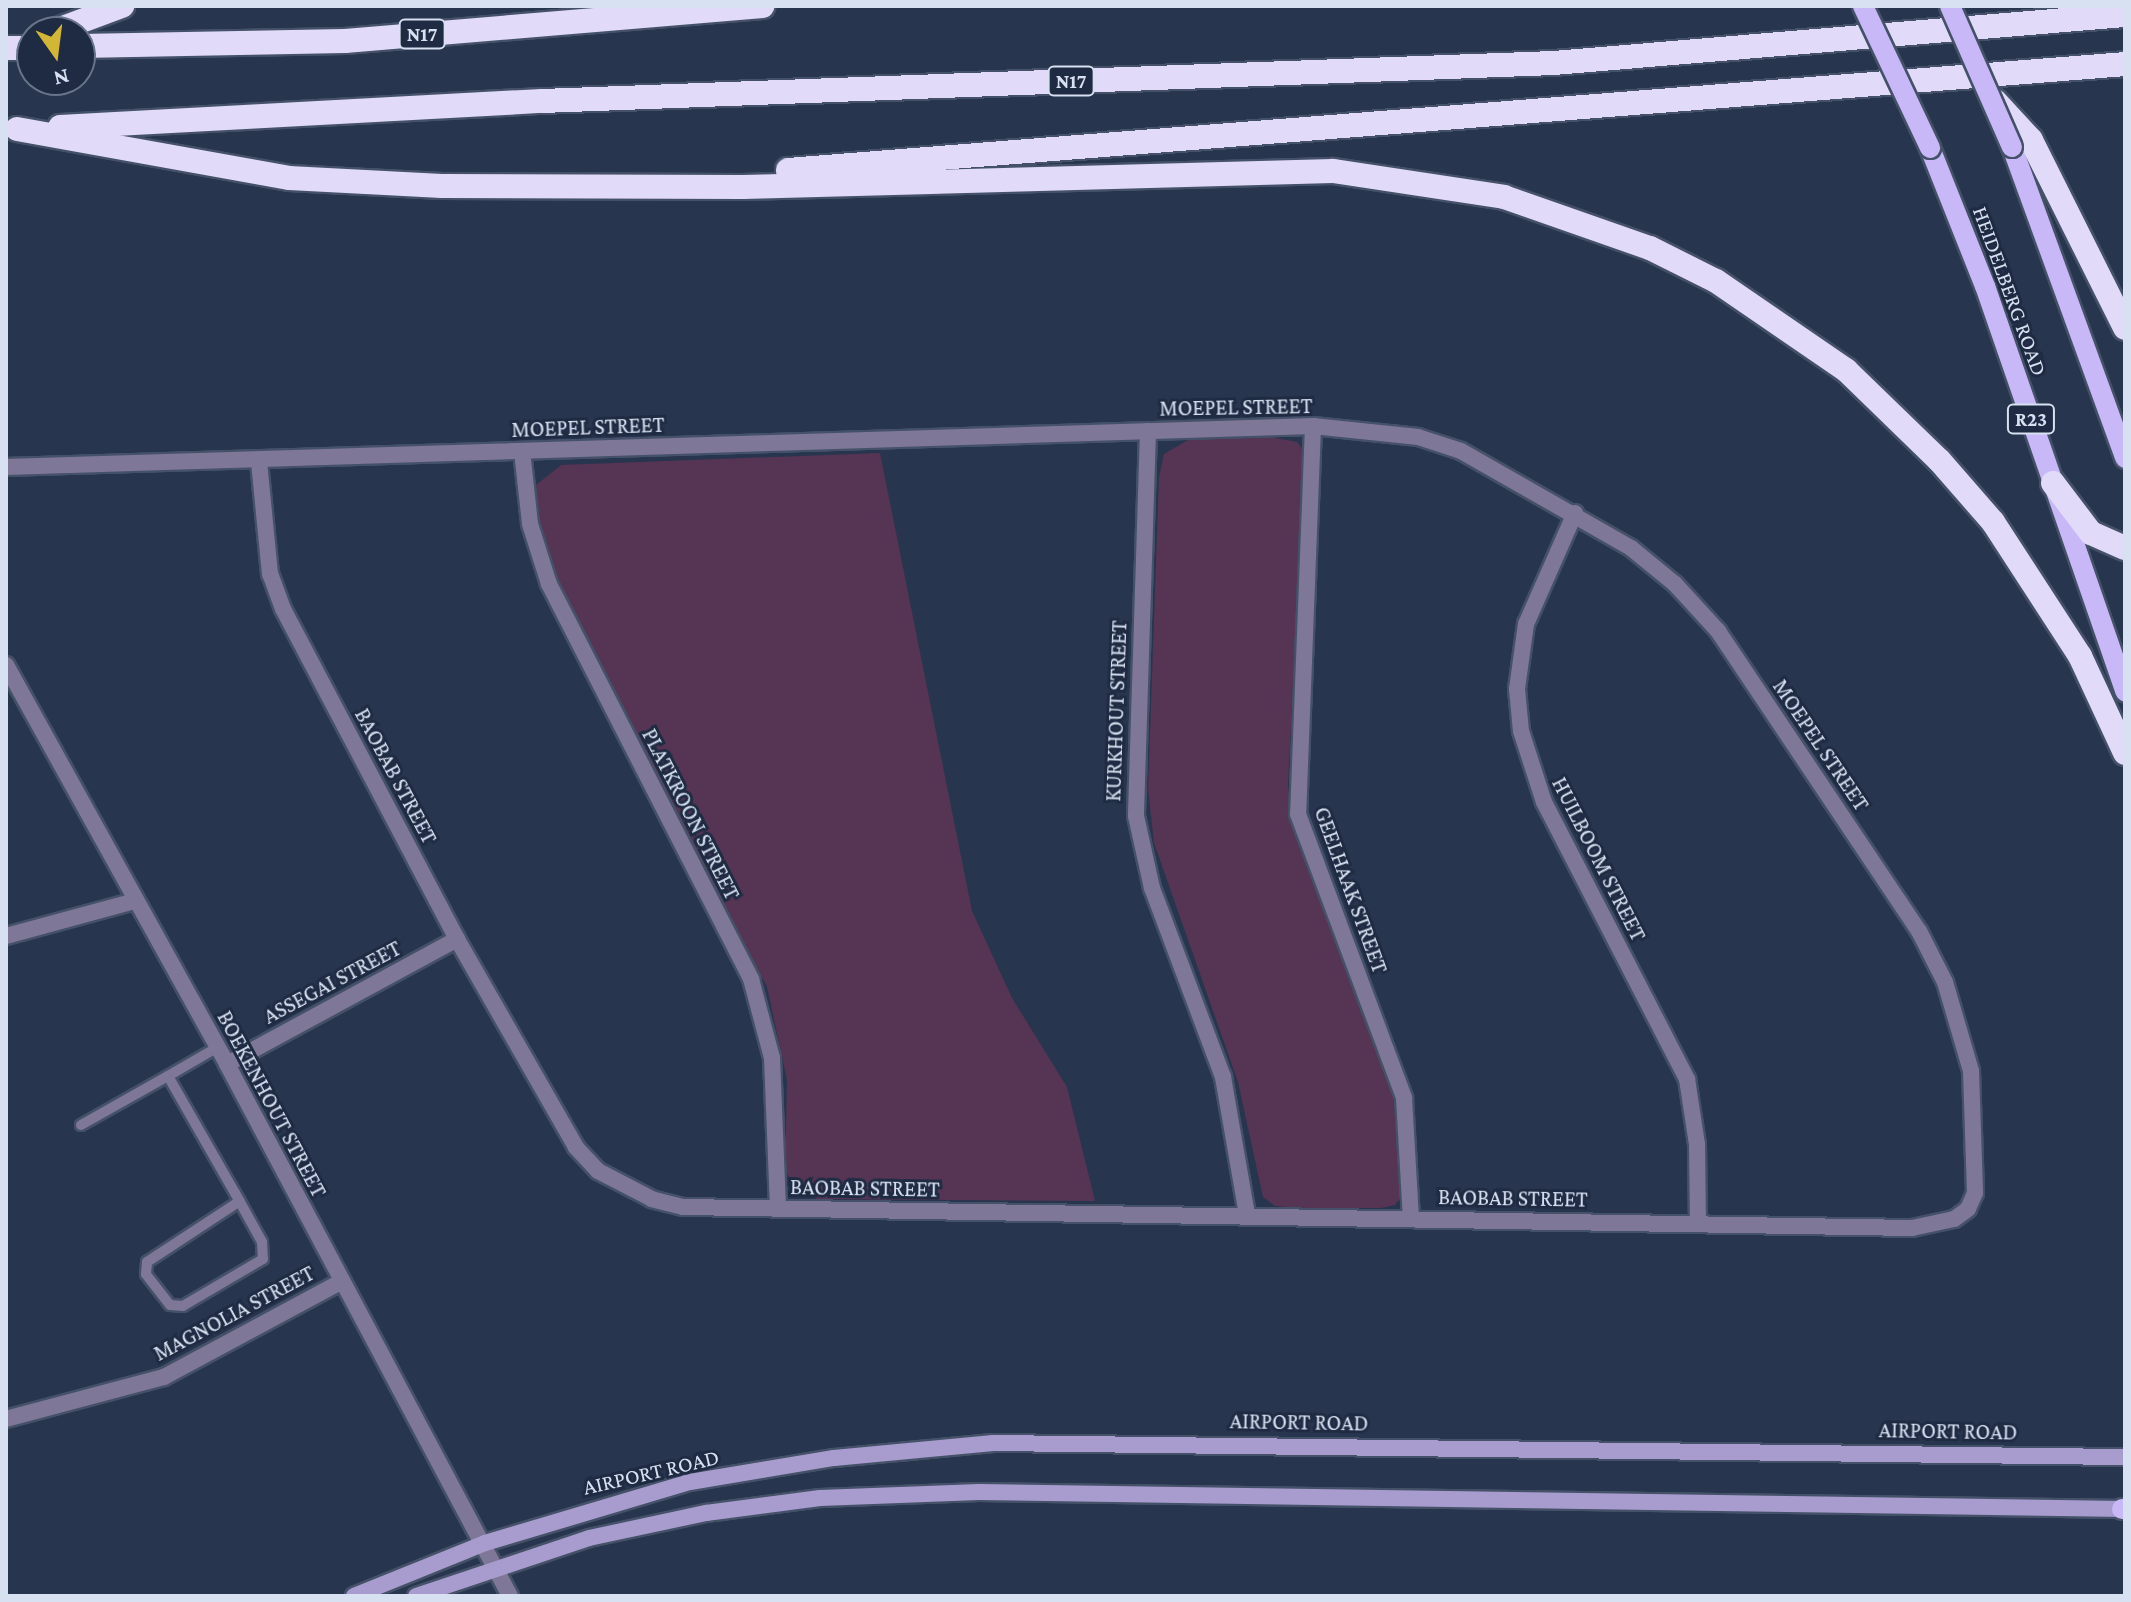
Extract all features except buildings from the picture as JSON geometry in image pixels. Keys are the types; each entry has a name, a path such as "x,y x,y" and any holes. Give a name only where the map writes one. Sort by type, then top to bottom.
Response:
{"highway":[{"path":"95,16 122,6"},
{"name":"N17","path":"96,46 345,41 763,6"},
{"name":"N17","path":"11,130 542,101 1554,63 2125,15"},
{"path":"442,186 760,172 2125,64"},
{"path":"1995,101 2125,328"},
{"path":"11,130 289,178 442,186 743,187 1333,171 1504,197 1581,222 1716,281 1846,370 1895,415 1993,522 2080,656 2125,753"},
{"path":"2053,483 2091,533 2125,548"}],"main road":[{"name":"HEIDELBERG ROAD","path":"1863,6 1930,148 2053,483 2125,691"},
{"path":"1950,6 1995,101"},
{"path":"2021,143 2125,458"},
{"name":"AIRPORT ROAD","path":"354,1596 485,1543 690,1482 834,1458 993,1443 2125,1457"},
{"path":"416,1596 496,1565 706,1513 820,1498 979,1492 2124,1509"}],"street":[{"name":"MOEPEL STREET","path":"6,467 1313,426 1418,437 1461,451 1575,513 1675,584 1718,631 1919,931 1945,982 1971,1071 1976,1170 1968,1209 1935,1226"},
{"name":"GEELHAAK STREET","path":"1313,426 1298,814 1404,1098 1411,1218"},
{"name":"KURKHOUT STREET","path":"1148,431 1136,816 1152,888 1223,1077 1247,1214"},
{"name":"PLATKROON STREET","path":"522,451 530,524 549,584 751,979 772,1058 778,1209"},
{"name":"BAOBAB STREET","path":"259,461 270,574 283,609 457,939 576,1147 598,1171 652,1199 683,1207 778,1209 1935,1226"},
{"name":"HUILBOOM STREET","path":"1575,513 1526,624 1517,689 1521,731 1544,802 1687,1079 1697,1144 1698,1221"},
{"name":"BOEKENHOUT STREET","path":"6,665 218,1047 485,1543 510,1596"},
{"path":"6,936 135,901"},
{"name":"ASSEGAI STREET","path":"227,1064 457,939"},
{"name":"MAGNOLIA STREET","path":"6,1419 164,1377 342,1281"}],"lane":[{"path":"81,1125 218,1047"},
{"path":"168,1076 240,1201 262,1242 263,1259 183,1306 170,1305 146,1274 147,1262 240,1201"}],"shaded area":[{"path":"1265,436 1297,442 1305,452 1288,785 1293,824 1392,1079 1403,1194 1395,1205 1381,1208 1275,1206 1263,1197 1238,1082 1154,843 1148,789 1159,477 1164,454 1188,440"},
{"path":"880,453 972,911 1012,998 1067,1087 1095,1201 817,1199 792,1185 785,1169 787,1080 767,987 556,580 541,534 536,485 561,465"}]}
